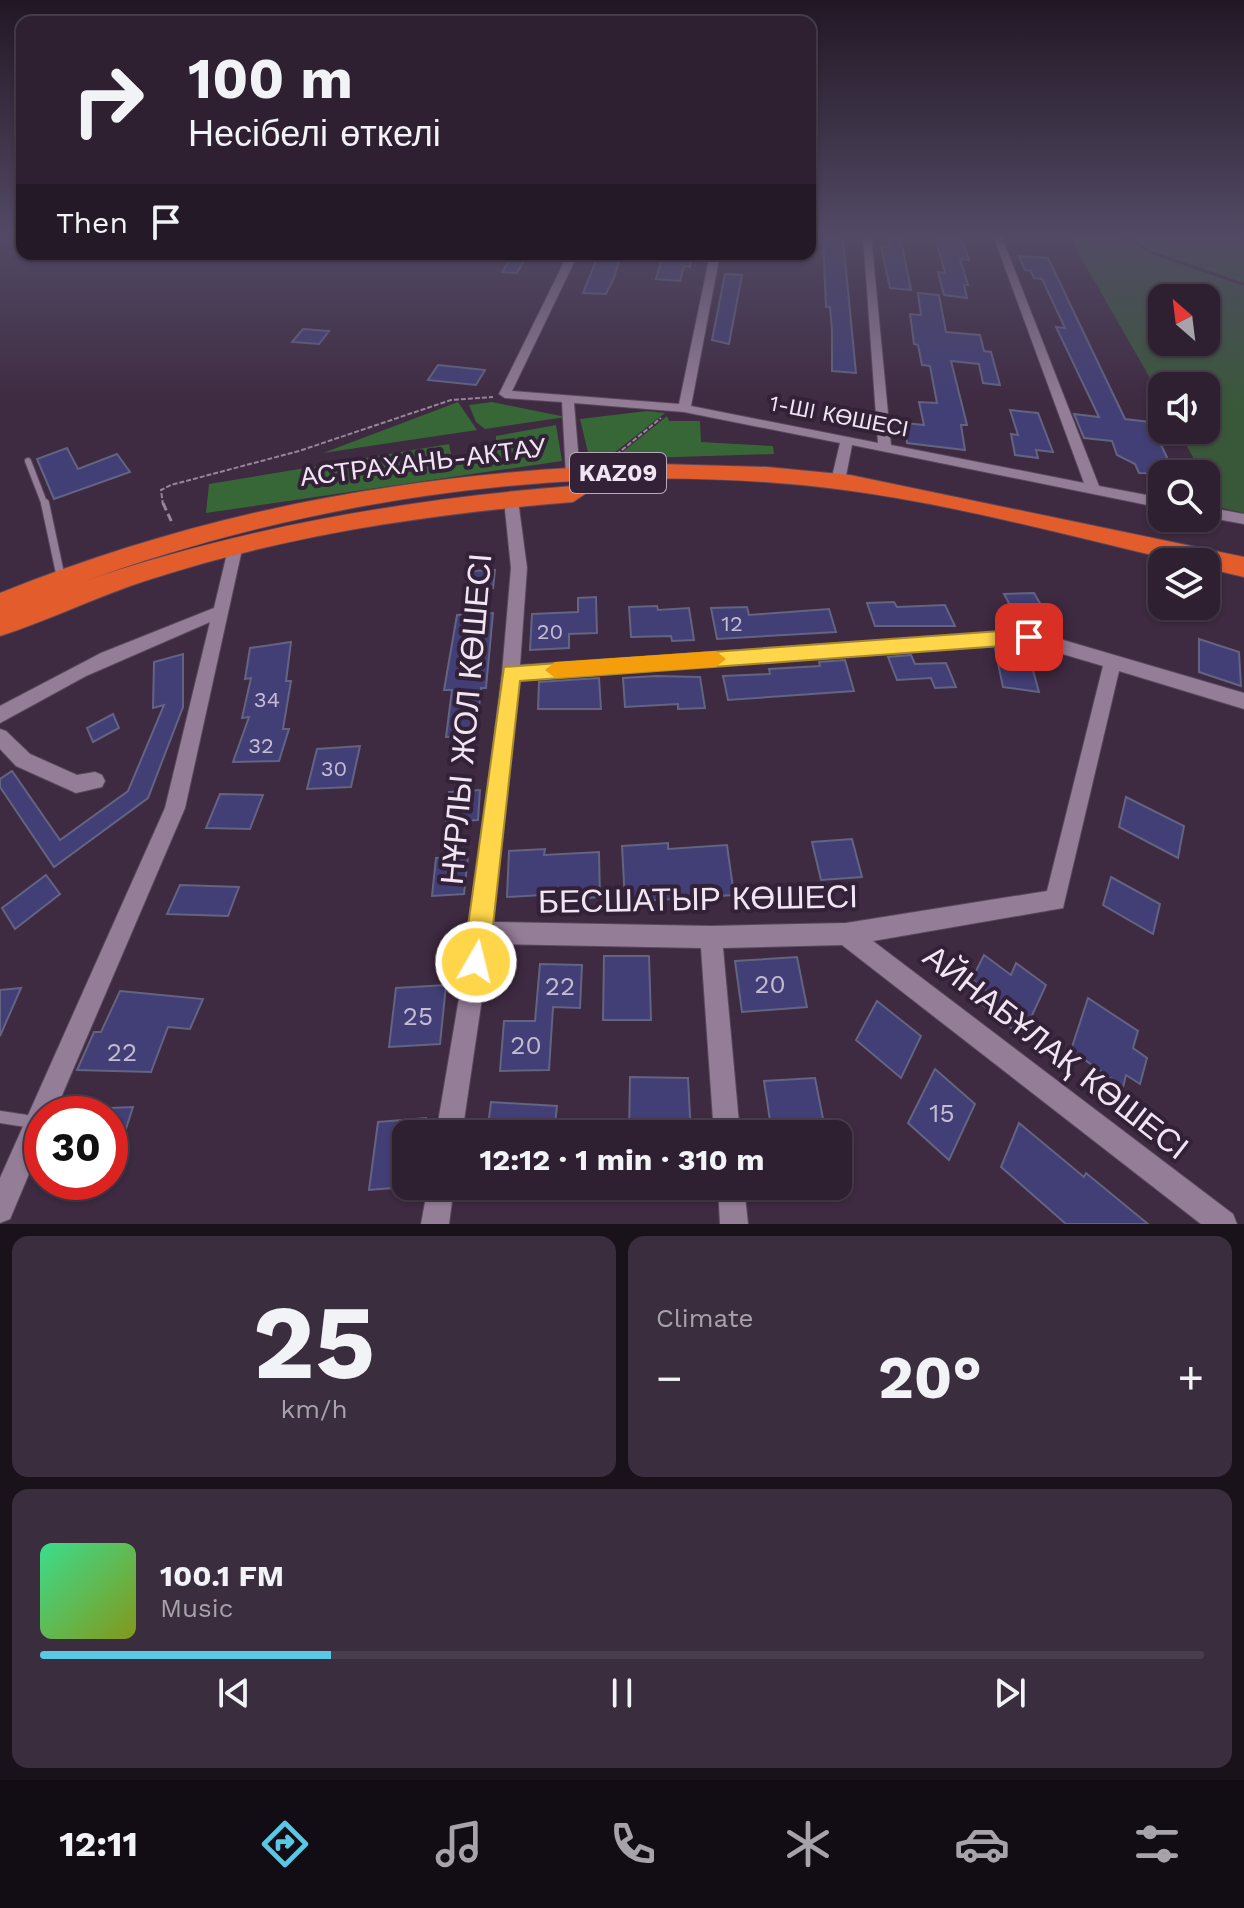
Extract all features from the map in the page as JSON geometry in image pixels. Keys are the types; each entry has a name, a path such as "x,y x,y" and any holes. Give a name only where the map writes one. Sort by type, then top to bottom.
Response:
{"highway":[{"name":"АСТРАХАНЬ-АКТАУ","path":"0,604 61,578 178,538 291,520 376,493 573,475 688,472 838,481 1244,567"},
{"name":"KAZ09","path":"0,625 66,596 236,545 291,520 511,500 700,489 828,495 1148,564"},
{"path":"1220,580 1244,586"}],"street":[{"path":"505,394 554,292"},
{"path":"678,408 706,292"},
{"path":"872,292 885,448"},
{"path":"1019,292 1093,489"},
{"name":"1-ШI КӨШЕСІ","path":"505,394 678,408 1148,500"},
{"path":"568,400 573,475"},
{"path":"838,481 847,440"},
{"name":"НҰРЛЫ ЖОЛ КӨШЕСІ","path":"451,1120 481,933 511,673 519,568 511,500"},
{"path":"1220,515 1244,519"},
{"path":"49,1096 175,808 236,545"},
{"path":"0,715 48,684 127,648 219,612"},
{"path":"511,673 1029,637 1244,701"},
{"name":"БЕСШАТЫР КӨШЕСІ","path":"481,933 711,937 846,934 1055,900 1112,663"},
{"path":"0,737 23,760 76,784 95,781"},
{"name":"АЙНАБҰЛАҚ КӨШЕСІ","path":"846,934 1223,1224"},
{"path":"711,937 726,1120"},
{"path":"0,1209 24,1154"},
{"path":"435,1224 439,1200"},
{"path":"732,1200 734,1224"}],"lane":[{"path":"28,461 48,511 61,578"},
{"path":"0,1117 24,1120"}],"path":[{"path":"178,538 160,497 161,490 171,485 299,451 451,400 480,400 505,394"},
{"path":"607,474 610,460 678,408"}],"green space":[{"path":"1101,292 1148,292 1148,356 1220,356 1220,292 1244,292 1244,513 1222,508 1220,504 1220,460 1194,460 1186,444 1220,444 1220,372 1148,372 1148,375"},
{"path":"458,402 477,430 323,453"},
{"path":"492,402 566,417 485,429 476,422 469,405"},
{"path":"647,411 665,413 605,460 590,461 580,419"},
{"path":"667,416 669,421 700,421 701,442 773,446 774,454 614,459"},
{"path":"556,425 562,461 206,513 209,484 449,444 452,460 496,454 496,436"}],"building":[{"path":"721,292 739,292 729,344 712,340"},
{"path":"825,292 848,292 856,373 832,371 830,307 826,307"},
{"path":"943,292 966,292 967,298 944,295"},
{"path":"1048,292 1064,292 1125,419 1148,422 1148,444 1161,444 1168,460 1148,460 1148,473 1139,473 1135,464 1117,455 1112,441 1084,438 1074,414 1099,417 1056,327 1065,328"},
{"path":"918,293 939,295 946,332 980,335 984,351 991,352 1000,385 983,383 979,364 951,361 967,425 961,425 965,450 907,443 906,423 924,425 919,402 937,403 930,366 922,365 918,345 914,344 910,314 921,315"},
{"path":"303,329 329,331 319,344 292,342"},
{"path":"438,365 485,370 476,385 428,380"},
{"path":"1010,410 1038,413 1053,452 1036,450 1038,458 1015,455 1011,434 1018,435"},
{"path":"67,448 78,469 117,454 130,472 54,499 37,459"},
{"path":"495,570 493,588 466,589 468,571"},
{"path":"1034,593 1048,617 1017,618 1004,594"},
{"path":"596,597 597,633 569,634 569,648 530,650 532,614 578,612 578,598"},
{"path":"894,602 897,607 945,605 955,626 875,626 867,603"},
{"path":"657,606 658,610 689,608 694,640 672,641 671,636 631,637 629,607"},
{"path":"747,607 749,615 829,609 836,632 717,639 711,608"},
{"path":"493,613 486,688 481,688 476,735 446,737 452,690 444,690 457,615"},
{"path":"1199,639 1239,652 1241,686 1199,672"},
{"path":"291,642 286,681 291,681 283,729 289,729 279,761 233,762 249,717 242,718 251,678 245,679 250,648"},
{"path":"995,649 1028,652 1039,692 1003,687"},
{"path":"183,654 183,707 148,798 54,867 0,787 0,779 12,771 60,840 128,791 164,705 153,708 154,662"},
{"path":"911,655 915,664 946,663 956,687 935,688 931,678 897,680 888,657"},
{"path":"845,660 854,691 728,700 723,676 770,674 769,669 820,666 819,662"},
{"path":"700,677 705,708 678,709 678,704 625,707 623,678"},
{"path":"599,678 601,709 538,709 539,682"},
{"path":"113,714 119,728 93,742 87,728"},
{"path":"360,746 351,787 307,789 317,749"},
{"path":"480,790 478,820 446,822 449,792"},
{"path":"220,794 263,795 250,829 206,828"},
{"path":"1126,797 1184,826 1178,858 1119,827"},
{"path":"852,839 862,877 821,880 812,842"},
{"path":"668,843 668,849 727,845 734,895 625,902 622,846"},
{"path":"545,849 544,855 599,852 600,897 560,900 560,894 507,897 509,851"},
{"path":"468,856 464,894 432,896 436,858"},
{"path":"46,875 60,894 15,929 2,908"},
{"path":"1111,877 1160,904 1153,934 1103,905"},
{"path":"180,885 239,887 228,916 167,914"},
{"path":"984,955 1011,975 1016,963 1046,985 1022,1037 980,1003 986,990 972,979"},
{"path":"604,956 649,956 651,1020 603,1020"},
{"path":"797,957 807,1007 742,1012 735,961"},
{"path":"540,964 582,965 580,1008 553,1007 549,1070 500,1071 504,1021 535,1021"},
{"path":"446,985 440,1044 389,1047 396,988"},
{"path":"21,988 0,1036 0,990"},
{"path":"120,991 203,999 190,1029 168,1027 151,1072 77,1070 94,1032 101,1032"},
{"path":"1088,998 1138,1031 1133,1048 1147,1058 1140,1084 1126,1075 1123,1087 1071,1050"},
{"path":"877,1001 921,1036 901,1078 856,1040"},
{"path":"935,1069 975,1104 949,1160 908,1123"},
{"path":"630,1077 688,1078 690,1120 629,1120"},
{"path":"815,1078 823,1120 770,1120 764,1081"},
{"path":"491,1102 557,1106 556,1120 489,1120"},
{"path":"392,1121 392,1188 369,1190 378,1122"},
{"path":"1019,1123 1084,1177 1086,1173 1148,1224 1066,1224 1001,1167"}],"slow traffic":[{"path":"555,670 716,659"}],"route":[{"path":"476,962 511,673 1029,637"}]}
